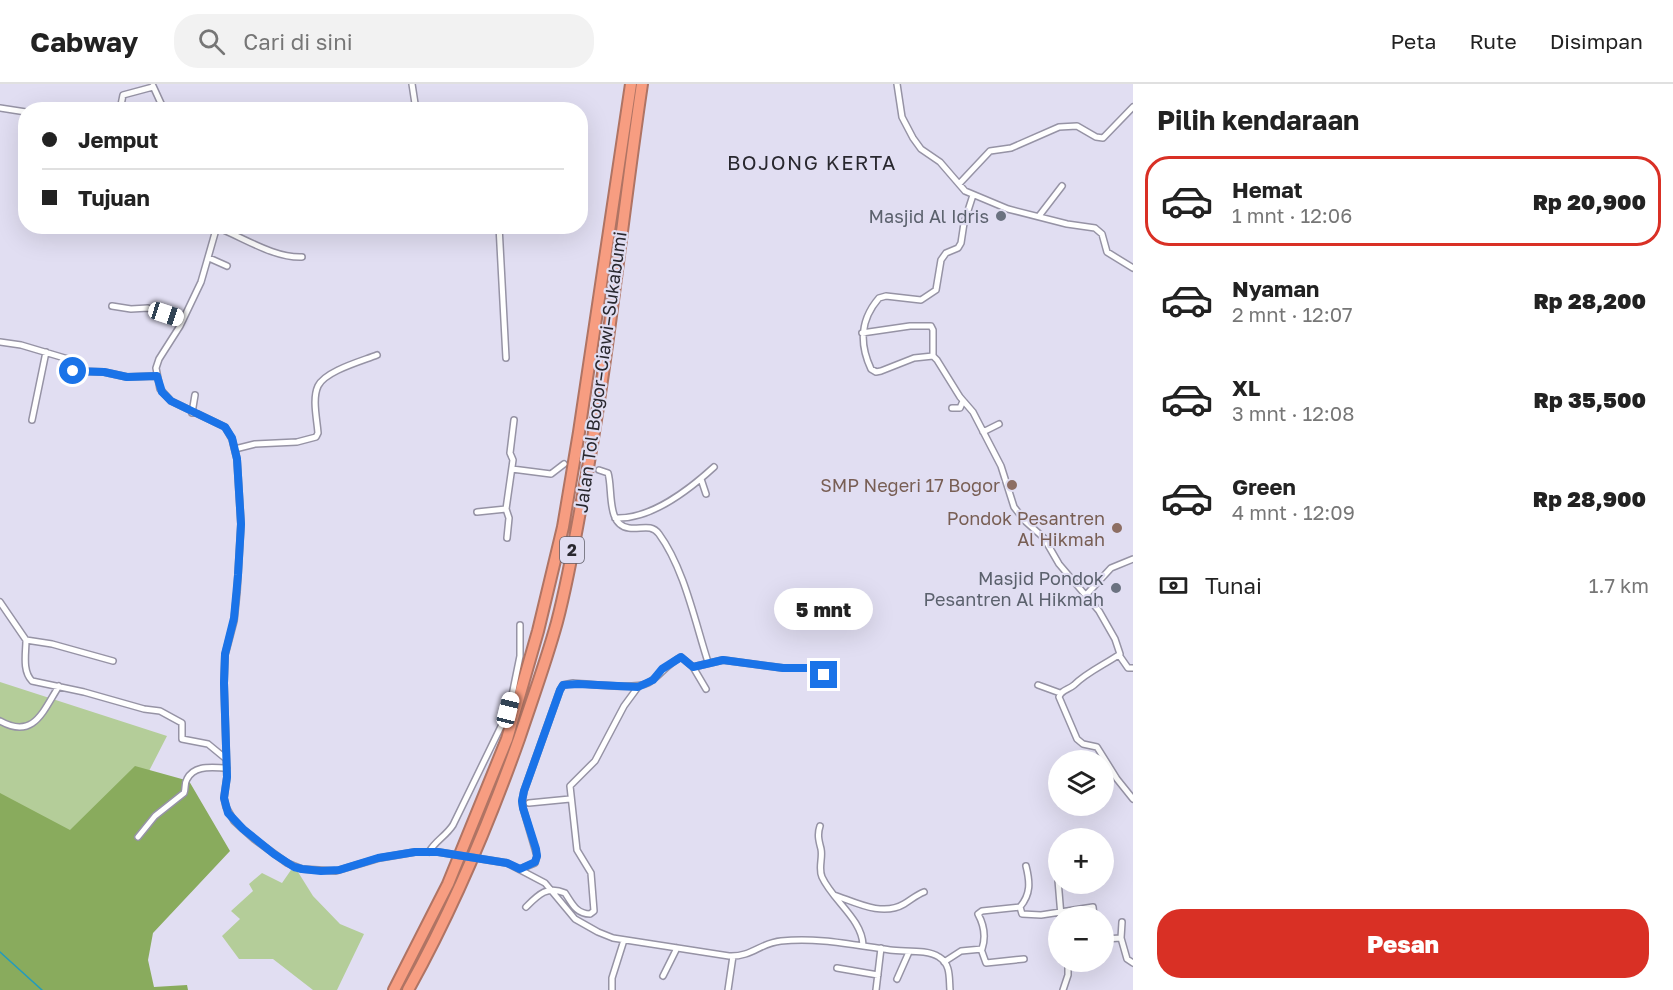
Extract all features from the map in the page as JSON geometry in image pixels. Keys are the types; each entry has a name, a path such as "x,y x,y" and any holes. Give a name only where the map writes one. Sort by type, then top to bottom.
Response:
{"highway":[{"name":"Jalan Tol Bogor–Ciawi–Sukabumi","path":"394,990 448,884 507,739 538,631 563,527 631,84"},
{"name":"Jalan Tol Bogor–Ciawi–Sukabumi","path":"408,990 465,879 498,797 539,681 557,621 575,540 596,425 642,84"}],"street":[{"path":"412,84 415,102"},
{"path":"897,84 902,116 913,138 921,149 940,162 964,190 1002,207 1097,229 1102,234 1107,252 1133,268"},
{"path":"121,102 124,95 153,86 160,102"},
{"path":"959,184 990,151 1011,148 1039,134 1064,126 1081,127 1096,137 1103,138 1133,107"},
{"path":"0,108 18,110"},
{"path":"1039,216 1062,186"},
{"path":"933,356 914,357 876,372 871,369 866,357 862,333 879,298 886,296 921,300 936,290 941,260 946,253 958,248 961,243 964,223 974,195"},
{"path":"214,234 204,275 183,320 158,362 157,376 160,389 167,398 192,412 224,425 229,431 235,449 239,477 241,527 236,606 225,654 227,782 224,798 228,813 238,825 294,867 332,871 380,858 415,852 438,852 507,863 542,880 575,919 598,932 624,940 733,956 747,954 778,941 837,942 937,956 949,971 950,990"},
{"path":"233,234 284,255 302,257"},
{"path":"499,234 506,358"},
{"path":"209,258 228,266"},
{"path":"112,306 148,309 183,320"},
{"path":"862,333 910,326 931,326 933,356 973,412 1003,469 1014,507 1021,517 1044,538 1059,564 1086,595 1109,628 1119,655 1128,668 1133,668"},
{"path":"0,342 46,352 71,361 73,371 104,372 127,377 157,376"},
{"path":"32,420 46,352"},
{"path":"235,449 255,444 297,441 316,437 318,433 316,396 320,382 341,368 377,355"},
{"path":"192,412 195,395"},
{"path":"952,408 960,408 963,400"},
{"path":"507,538 509,518 506,509 512,469 513,457 510,453 514,420"},
{"path":"983,432 999,423"},
{"path":"512,469 551,474 564,464"},
{"path":"615,518 631,518 651,510 682,494 714,467"},
{"path":"599,470 608,472 615,518 622,526 630,529 648,527 659,534 677,568 708,662"},
{"path":"700,479 706,494"},
{"path":"477,512 506,509"},
{"path":"1086,595 1111,568 1133,559"},
{"path":"0,602 26,640 26,668 29,679 36,683 59,686 167,714 183,724 182,739 208,744 225,758"},
{"path":"429,852 433,844 447,835 453,825 508,710 520,656 520,625"},
{"path":"26,640 52,644 113,661"},
{"path":"1038,685 1060,693 1071,687 1082,676 1119,655"},
{"path":"520,869 535,862 537,856 522,801 524,791 563,685 638,687 653,680 662,669 680,657 693,667 706,689"},
{"path":"693,667 723,660 783,668 811,668 824,675"},
{"path":"0,722 17,728 30,726 59,686"},
{"path":"526,907 541,892 552,890 565,893 581,913 590,914 594,911 591,875 577,853 570,799 571,783 595,761 624,706 638,687"},
{"path":"1060,693 1059,699 1077,740 1097,747 1133,799"},
{"path":"138,837 155,816 184,793 186,781 194,771 202,768 227,768"},
{"path":"529,803 570,799"},
{"path":"820,826 818,837 821,847 820,872 832,894 859,926 863,936 863,945"},
{"path":"1024,959 986,963 981,949 985,941 983,927 978,914 985,910 1020,907 1027,899 1029,892 1026,866"},
{"path":"832,894 880,909 902,905 924,891"},
{"path":"1020,907 1020,912 1023,914 1048,915"},
{"path":"1122,922 1121,938 1127,959 1133,963"},
{"path":"1114,938 1121,938"},
{"path":"612,990 612,978 624,940"},
{"path":"663,976 677,948"},
{"path":"876,990 881,948"},
{"path":"944,962 961,951 981,949"},
{"path":"897,979 909,952"},
{"path":"728,990 733,956"},
{"path":"837,968 878,975"},
{"path":"1063,990 1068,972"}],"green space":[{"path":"0,682 167,736 94,878 0,819"},
{"path":"135,766 189,781 230,851 153,933 148,960 154,987 187,985 188,990 0,990 0,793 70,830"},
{"path":"291,870 298,872 313,896 340,924 364,934 337,990 313,990 273,959 239,959 222,936 240,919 231,911 253,891 249,884 262,873 282,883"}],"waterway":[{"path":"0,952 42,990"}],"tunnel":[{"path":"564,464 599,470"}],"place":[{"name":"Masjid Al Idris","path":"1001,216"},
{"name":"SMP Negeri 17 Bogor","path":"1012,485"},
{"name":"Pondok Pesantren Al Hikmah","path":"1117,528"},
{"name":"Masjid Pondok Pesantren Al Hikmah","path":"1116,588"}],"district":[{"name":"BOJONG KERTA","path":"812,162"}],"route":[{"path":"73,371 104,372 127,377 157,376 162,392 171,401 181,408 221,423 232,438 239,477 241,527 238,547 237,598 234,621 225,654 227,786 224,798 228,813 238,825 294,867 312,871 336,871 378,858 415,852 438,852 507,863 520,869 535,862 536,849 522,801 563,685 638,687 653,680 662,669 681,657 693,667 723,660 783,668 811,668 824,675"}]}
